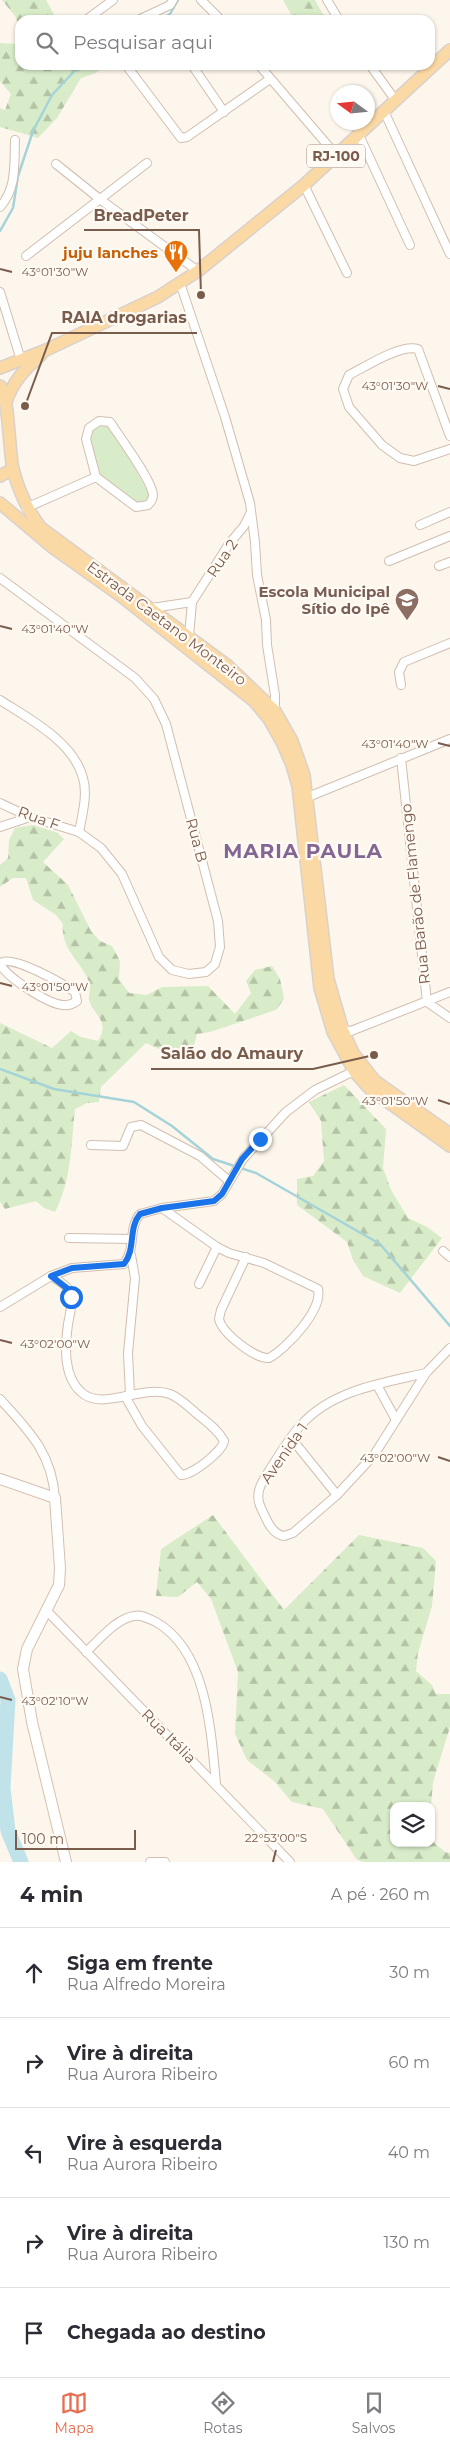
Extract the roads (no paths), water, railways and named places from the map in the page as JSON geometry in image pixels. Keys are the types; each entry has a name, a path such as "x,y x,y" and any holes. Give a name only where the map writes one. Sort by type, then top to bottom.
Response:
{"main road":[{"name":"RJ-100","path":"435,64 450,50"},
{"name":"RJ-100","path":"0,368 46,350 158,297 198,271 304,185 429,70"},
{"name":"Estrada Caetano Monteiro","path":"6,402 11,389 21,373 46,350"},
{"name":"Estrada Caetano Monteiro","path":"0,386 6,402 6,422 13,468 26,508 41,528 189,636 249,684 275,711 292,741 304,775 328,979 353,1053 375,1081 450,1134"},
{"path":"0,476 13,468"},
{"name":"Estrada Caetano Monteiro","path":"0,503 52,547 129,602 221,673 254,701 269,719 292,765 298,786 320,988 331,1029 354,1071 370,1089 450,1146"}],"street":[{"path":"93,15 113,0"},
{"path":"149,15 170,5 173,0"},
{"path":"201,0 216,15"},
{"path":"327,0 336,15"},
{"path":"130,70 181,138 187,137 270,79"},
{"path":"195,70 224,112"},
{"path":"262,70 336,155"},
{"path":"374,70 396,101"},
{"path":"384,111 450,254"},
{"path":"359,135 410,245"},
{"path":"0,207 8,197 14,184 15,140"},
{"path":"26,256 147,163"},
{"path":"56,164 101,200 198,271"},
{"path":"304,185 347,273"},
{"path":"180,283 225,417 250,503 250,514 256,542 257,575 266,620 268,656 275,695 275,711"},
{"path":"0,292 21,360"},
{"path":"450,436 418,349 412,347 394,352 349,375 343,389 349,407 382,445 400,458 414,461 450,449"},
{"path":"104,421 110,422 130,451 152,490 152,499 148,505 136,507 96,477 86,438 87,433 94,424 104,421"},
{"path":"26,508 96,477"},
{"path":"420,526 450,512"},
{"name":"Rua 2","path":"189,636 192,602 229,544 244,526 250,514"},
{"path":"389,561 450,536"},
{"path":"440,566 450,562"},
{"name":"Rua B","path":"0,578 135,678 154,699 166,724 218,921 220,947 215,964 206,972 189,974 172,970 159,956 122,874 101,848 79,832"},
{"path":"152,608 192,602"},
{"path":"401,684 399,672 404,662 450,643"},
{"path":"0,700 50,732 71,754 84,778 83,806 79,832"},
{"path":"308,797 450,739"},
{"name":"Rua Barão de Flamengo","path":"401,758 427,1002 450,1018"},
{"name":"Rua F","path":"0,803 30,817 79,832"},
{"path":"0,827 30,817"},
{"path":"10,960 59,982 75,992 77,1001 72,1005 63,1006 54,1003 8,974 1,967 0,963 10,960"},
{"path":"331,1029 352,1031 450,992"},
{"path":"51,1276 68,1289 71,1297 66,1347 68,1371 73,1385 83,1394 94,1399 127,1395 158,1392 176,1397 215,1429 224,1441 224,1446 220,1451 188,1475 182,1475 142,1426 127,1395 128,1353 135,1278 131,1255 136,1220 140,1214 162,1208 214,1201 242,1159 286,1112 315,1090 354,1071"},
{"path":"92,1145 123,1146 131,1127 141,1125 200,1156 229,1181"},
{"path":"162,1208 217,1247 229,1253 246,1257 298,1278 319,1292 313,1309 302,1327 285,1347 269,1358 258,1356 242,1344 222,1327 219,1320 221,1310 246,1257"},
{"path":"69,1238 132,1239"},
{"path":"199,1284 217,1247"},
{"path":"443,1251 450,1257"},
{"path":"0,1307 51,1276 72,1268 124,1264 131,1255"},
{"name":"Avenida 1","path":"426,1374 376,1385 340,1396 324,1405 300,1425 264,1478 258,1496 259,1504 275,1532 284,1536 293,1533 336,1495 374,1454 426,1374 450,1348"},
{"path":"376,1385 396,1420"},
{"path":"0,1398 18,1419 48,1462 55,1498 60,1568 59,1585 27,1649 23,1669 32,1722 66,1862"},
{"path":"291,1438 336,1495"},
{"path":"0,1479 55,1498"},
{"name":"Rua Itália","path":"47,1611 290,1862"},
{"path":"86,1652 122,1621 134,1616 145,1616 177,1638 188,1653 196,1669 210,1729 216,1784"},
{"path":"150,1862 165,1862"}],"waterway":[{"path":"168,15 178,0"},
{"path":"0,231 13,208 18,176 33,131 52,95 75,70"},
{"path":"0,1069 54,1089 134,1102 172,1126 213,1159 256,1173 380,1244 450,1326"},
{"path":"0,1679 8,1700 3,1788 8,1831 21,1862"}],"place":[{"name":"juju lanches","path":"176,273"},
{"name":"BreadPeter","path":"201,295"},
{"name":"RAIA drogarias","path":"25,406"},
{"name":"Escola Municipal Sítio do Ipê","path":"407,621"},
{"name":"Salão do Amaury","path":"374,1055"}],"district":[{"name":"MARIA PAULA","path":"303,851"}]}
